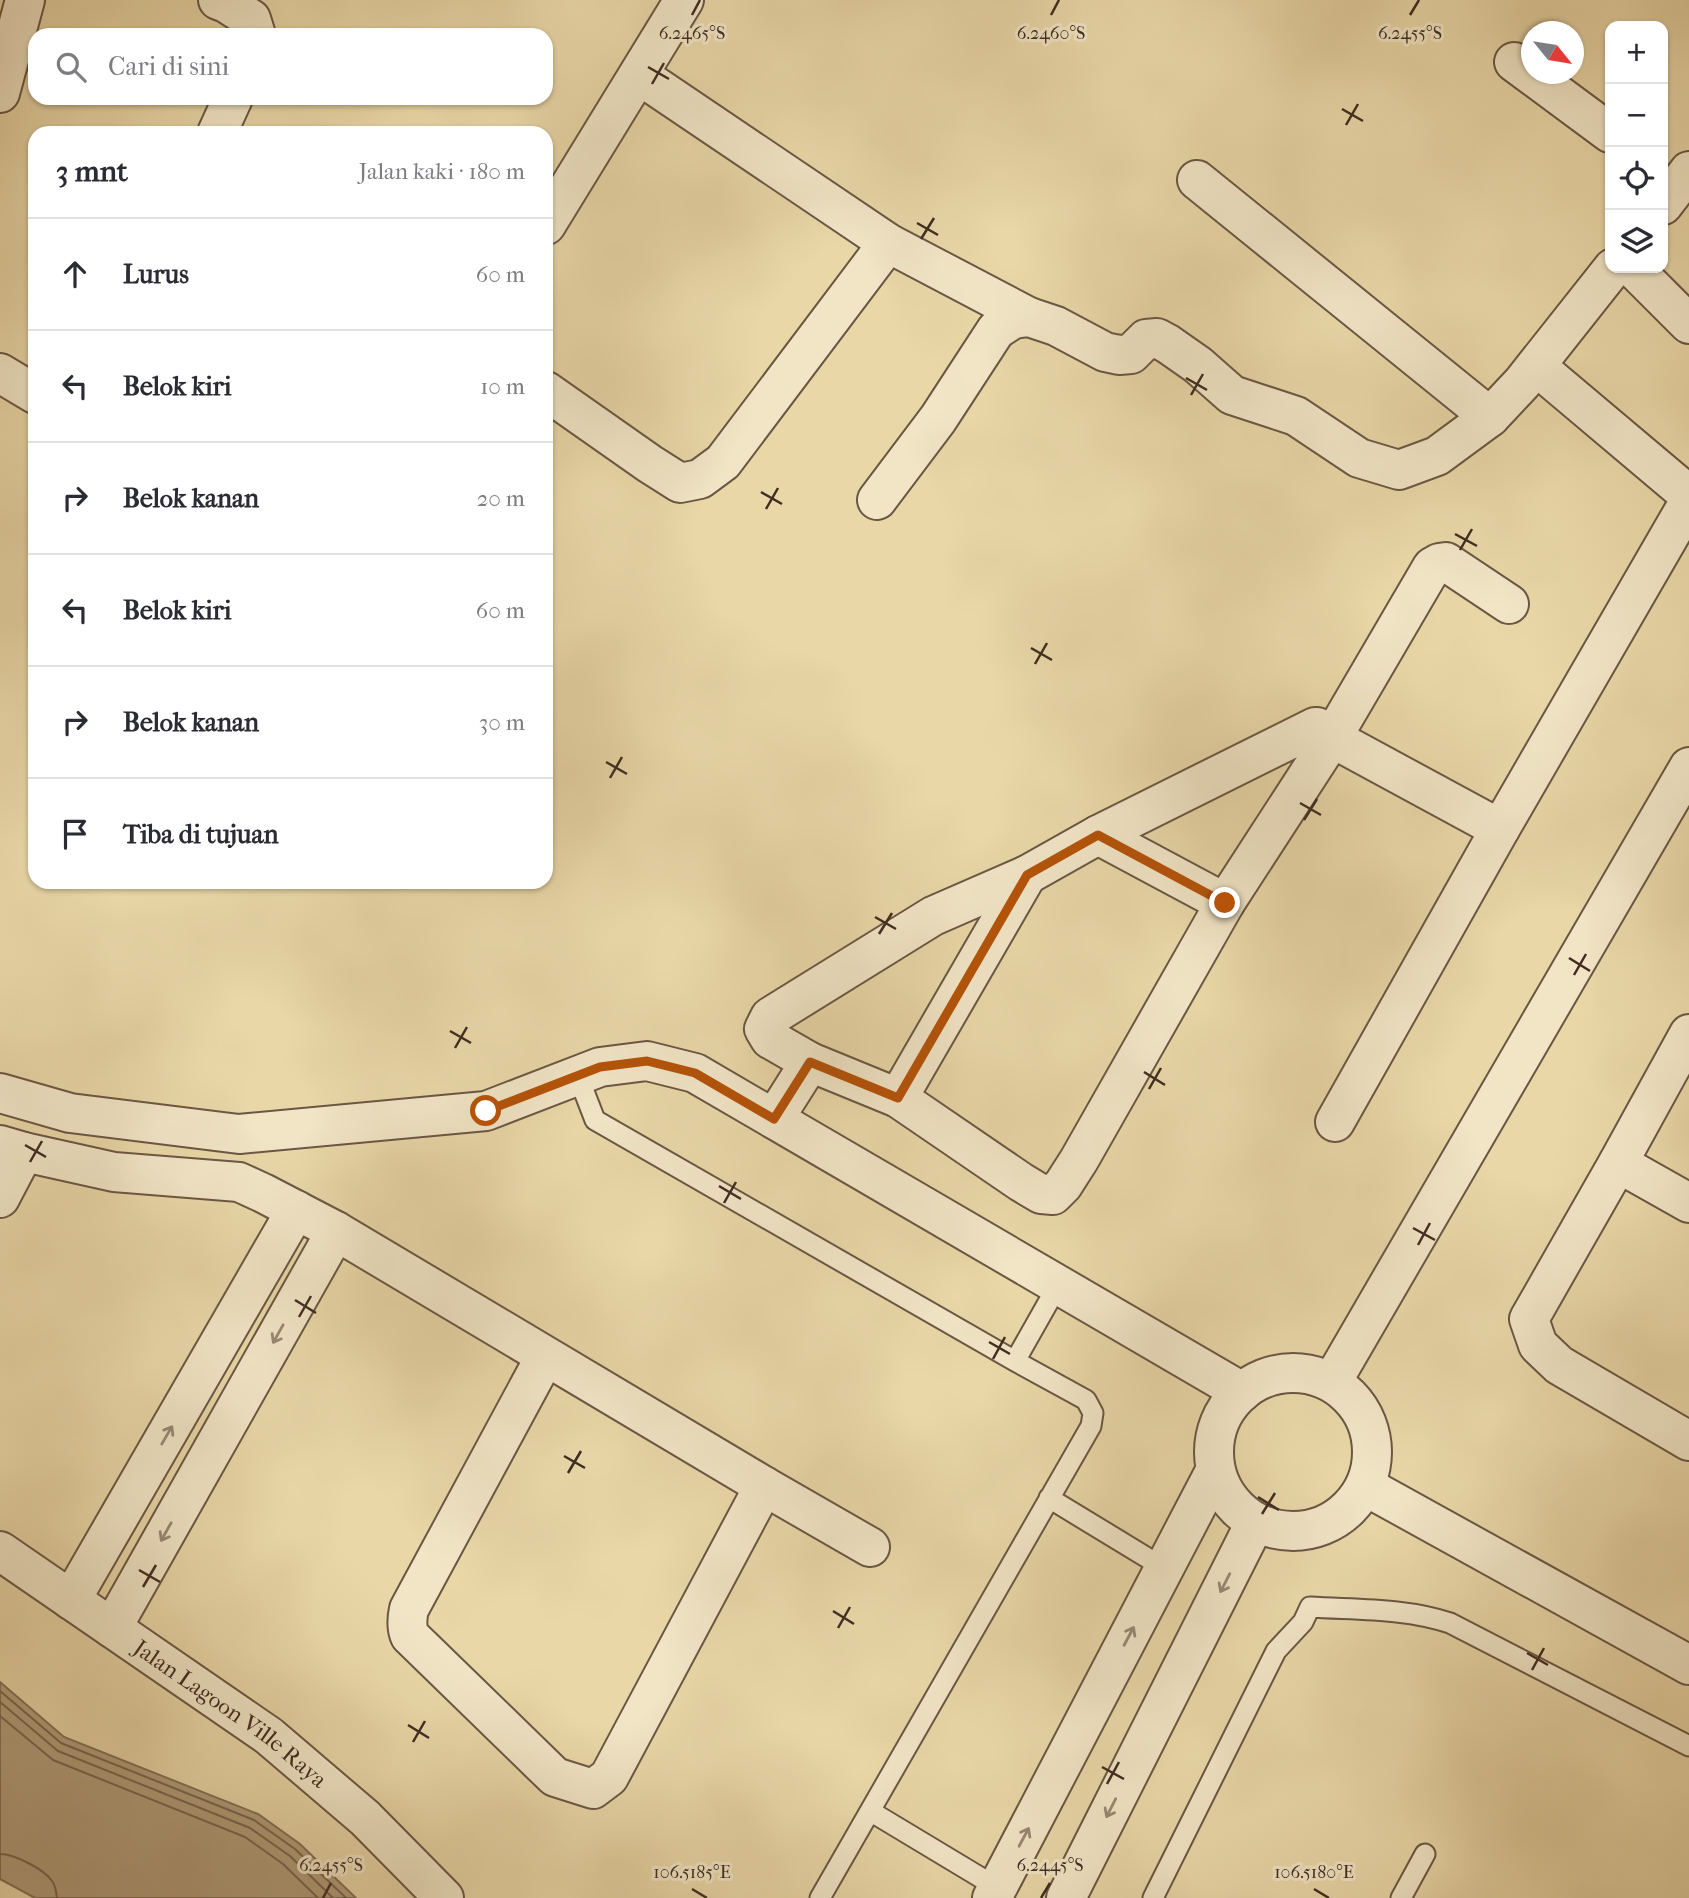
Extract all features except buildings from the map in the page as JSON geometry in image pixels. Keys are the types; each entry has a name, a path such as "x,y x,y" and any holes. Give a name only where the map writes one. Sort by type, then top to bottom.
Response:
{"street":[{"path":"0,93 25,0"},
{"path":"553,214 684,0"},
{"path":"223,1 251,19 254,28"},
{"path":"1514,62 1605,129"},
{"path":"639,75 888,243 1029,317 1056,326 1105,352 1119,355 1131,354 1146,340 1157,338 1198,365 1232,395 1296,416 1359,458 1399,470 1437,456 1490,417 1522,383 1609,273"},
{"path":"220,126 230,105"},
{"path":"1197,180 1490,417"},
{"path":"553,396 680,483 700,479 723,462 888,243"},
{"path":"1638,273 1689,324"},
{"path":"877,500 938,419 996,330 1013,319 1029,317"},
{"path":"1535,366 1689,495"},
{"path":"0,373 28,390"},
{"path":"1335,1122 1500,828 1689,502"},
{"path":"1500,828 1332,738 1315,727 1098,835 1027,875 933,916 770,1017 764,1029 770,1039 810,1062 898,1098 1021,1182 1041,1194 1052,1195 1063,1185 1079,1160 1225,903 1332,738 1432,568 1446,562 1510,604"},
{"path":"1332,1380 1689,767"},
{"path":"1098,835 1225,903"},
{"path":"898,1098 1027,875"},
{"path":"1689,1034 1529,1319 1538,1345 1559,1365 1689,1441"},
{"path":"0,1093 70,1113 239,1134 486,1111 600,1067 647,1061 695,1073 1242,1392"},
{"path":"774,1119 810,1062"},
{"path":"0,1198 12,1148 114,1172 239,1182 336,1231 870,1547"},
{"path":"1618,1163 1689,1203"},
{"path":"71,1600 296,1210"},
{"path":"113,1628 336,1231"},
{"path":"545,1357 409,1609 407,1631 555,1777 593,1789 609,1777 764,1486"},
{"path":"1301,1372 1332,1380 1347,1392 1362,1412 1371,1436 1373,1461 1365,1486 1350,1508 1329,1523 1305,1531 1279,1531 1255,1522 1237,1509 1224,1492 1215,1471 1213,1446 1219,1421 1233,1399 1242,1392 1252,1383 1275,1374 1301,1372"},
{"path":"995,1893 1215,1471"},
{"path":"1365,1486 1689,1665"},
{"path":"1066,1898 1255,1522"},
{"name":"Jalan Lagoon Ville Raya","path":"0,1551 269,1736 365,1818 444,1898"}],"lane":[{"path":"578,1076 595,1120 1086,1399 1093,1412 1091,1426 820,1898"},
{"path":"1015,1361 1059,1285"},
{"path":"1049,1498 1164,1568"},
{"path":"1153,1898 1276,1651 1303,1622 1310,1608 1408,1612 1450,1622 1689,1746"},
{"path":"870,1811 995,1893"},
{"path":"1401,1898 1425,1854"}],"water":[{"path":"0,1682 64,1737 258,1814 300,1844 356,1898 35,1898 0,1879"}],"route":[{"path":"486,1111 600,1067 647,1061 695,1073 774,1119 810,1062 898,1098 1027,875 1098,835 1225,903"}]}
